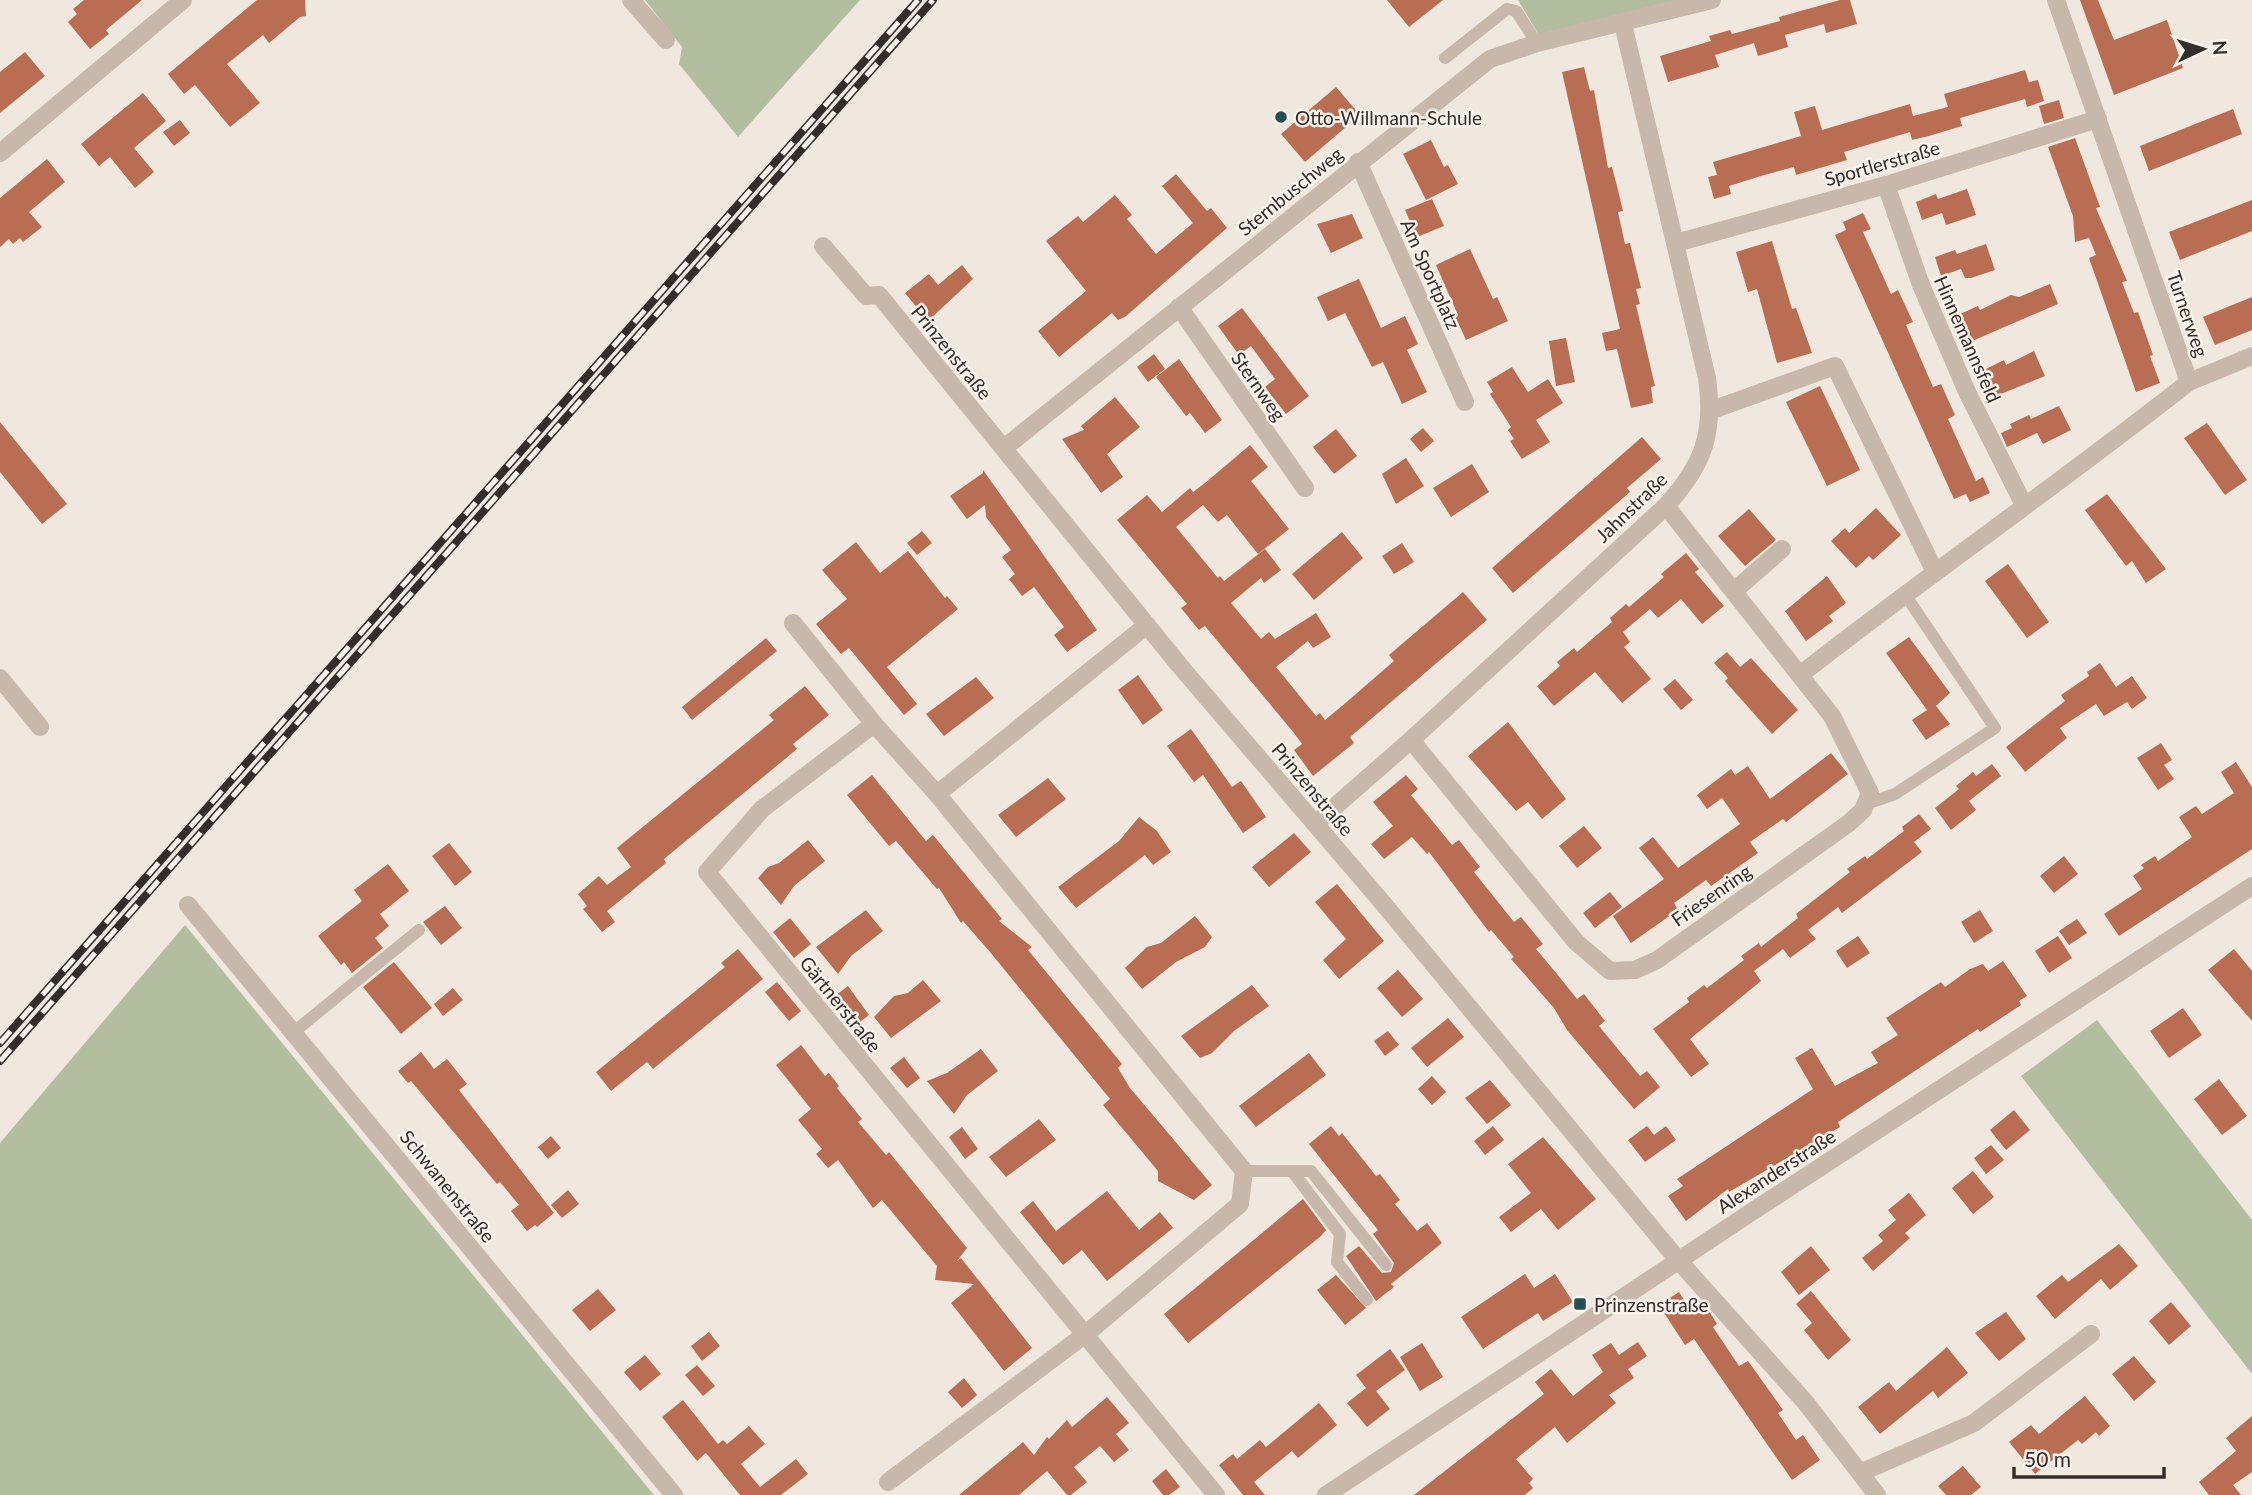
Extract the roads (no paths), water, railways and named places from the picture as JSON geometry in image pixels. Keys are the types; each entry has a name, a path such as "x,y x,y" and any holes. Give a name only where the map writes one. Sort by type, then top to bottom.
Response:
{"street":[{"path":"0,153 183,0"},
{"path":"631,0 666,40"},
{"name":"Sternbuschweg","path":"1004,448 1490,59 1537,43 1712,0"},
{"name":"Turnerweg","path":"1801,674 1934,570 2104,449 2189,382 2056,0"},
{"name":"Jahnstraße","path":"1315,824 1665,506 1684,486 1705,449 1712,410 1676,243 1623,24"},
{"name":"Sportlerstraße","path":"1676,243 1886,185 2098,119"},
{"name":"Am Sportplatz","path":"1358,162 1465,402"},
{"name":"Hinnemannsfeld","path":"1886,185 1921,285 1968,394 2024,505"},
{"name":"Prinzenstraße","path":"824,246 866,296 879,295 1147,625 1678,1260 1806,1403 1877,1495"},
{"name":"Sternweg","path":"1180,307 1305,488"},
{"path":"2189,382 2252,356"},
{"path":"1712,410 1835,366 1934,570"},
{"path":"1665,506 1832,716 1870,793 1866,803"},
{"path":"1734,591 1782,550"},
{"path":"793,622 874,724 937,794 1244,1171 1240,1204 1087,1334 888,1482"},
{"path":"937,794 1147,625"},
{"path":"0,678 40,727"},
{"name":"Gärtnerstraße","path":"874,724 762,809 707,872 1216,1495"},
{"name":"Friesenring","path":"1410,740 1576,942 1610,971 1635,970 1657,960 1849,823 1866,803"},
{"name":"Alexanderstraße","path":"1325,1495 1678,1260 2250,892"},
{"name":"Schwanenstraße","path":"188,905 295,1031 674,1495"},
{"path":"1860,1473 1974,1423 2091,1334"}],"lane":[{"path":"1445,58 1507,9 1516,11 1537,43"},
{"path":"1866,803 1895,794 1995,728 1904,593"},
{"path":"295,1031 419,930"},
{"path":"1244,1171 1311,1171 1386,1265"},
{"path":"1292,1171 1340,1234 1337,1262 1367,1300"}],"railway":[{"path":"0,1043 918,0"},
{"path":"0,1061 933,0"}],"place":[{"name":"Otto-Willmann-Schule","path":"1281,117"},
{"name":"Prinzenstraße","path":"1580,1304"}]}
